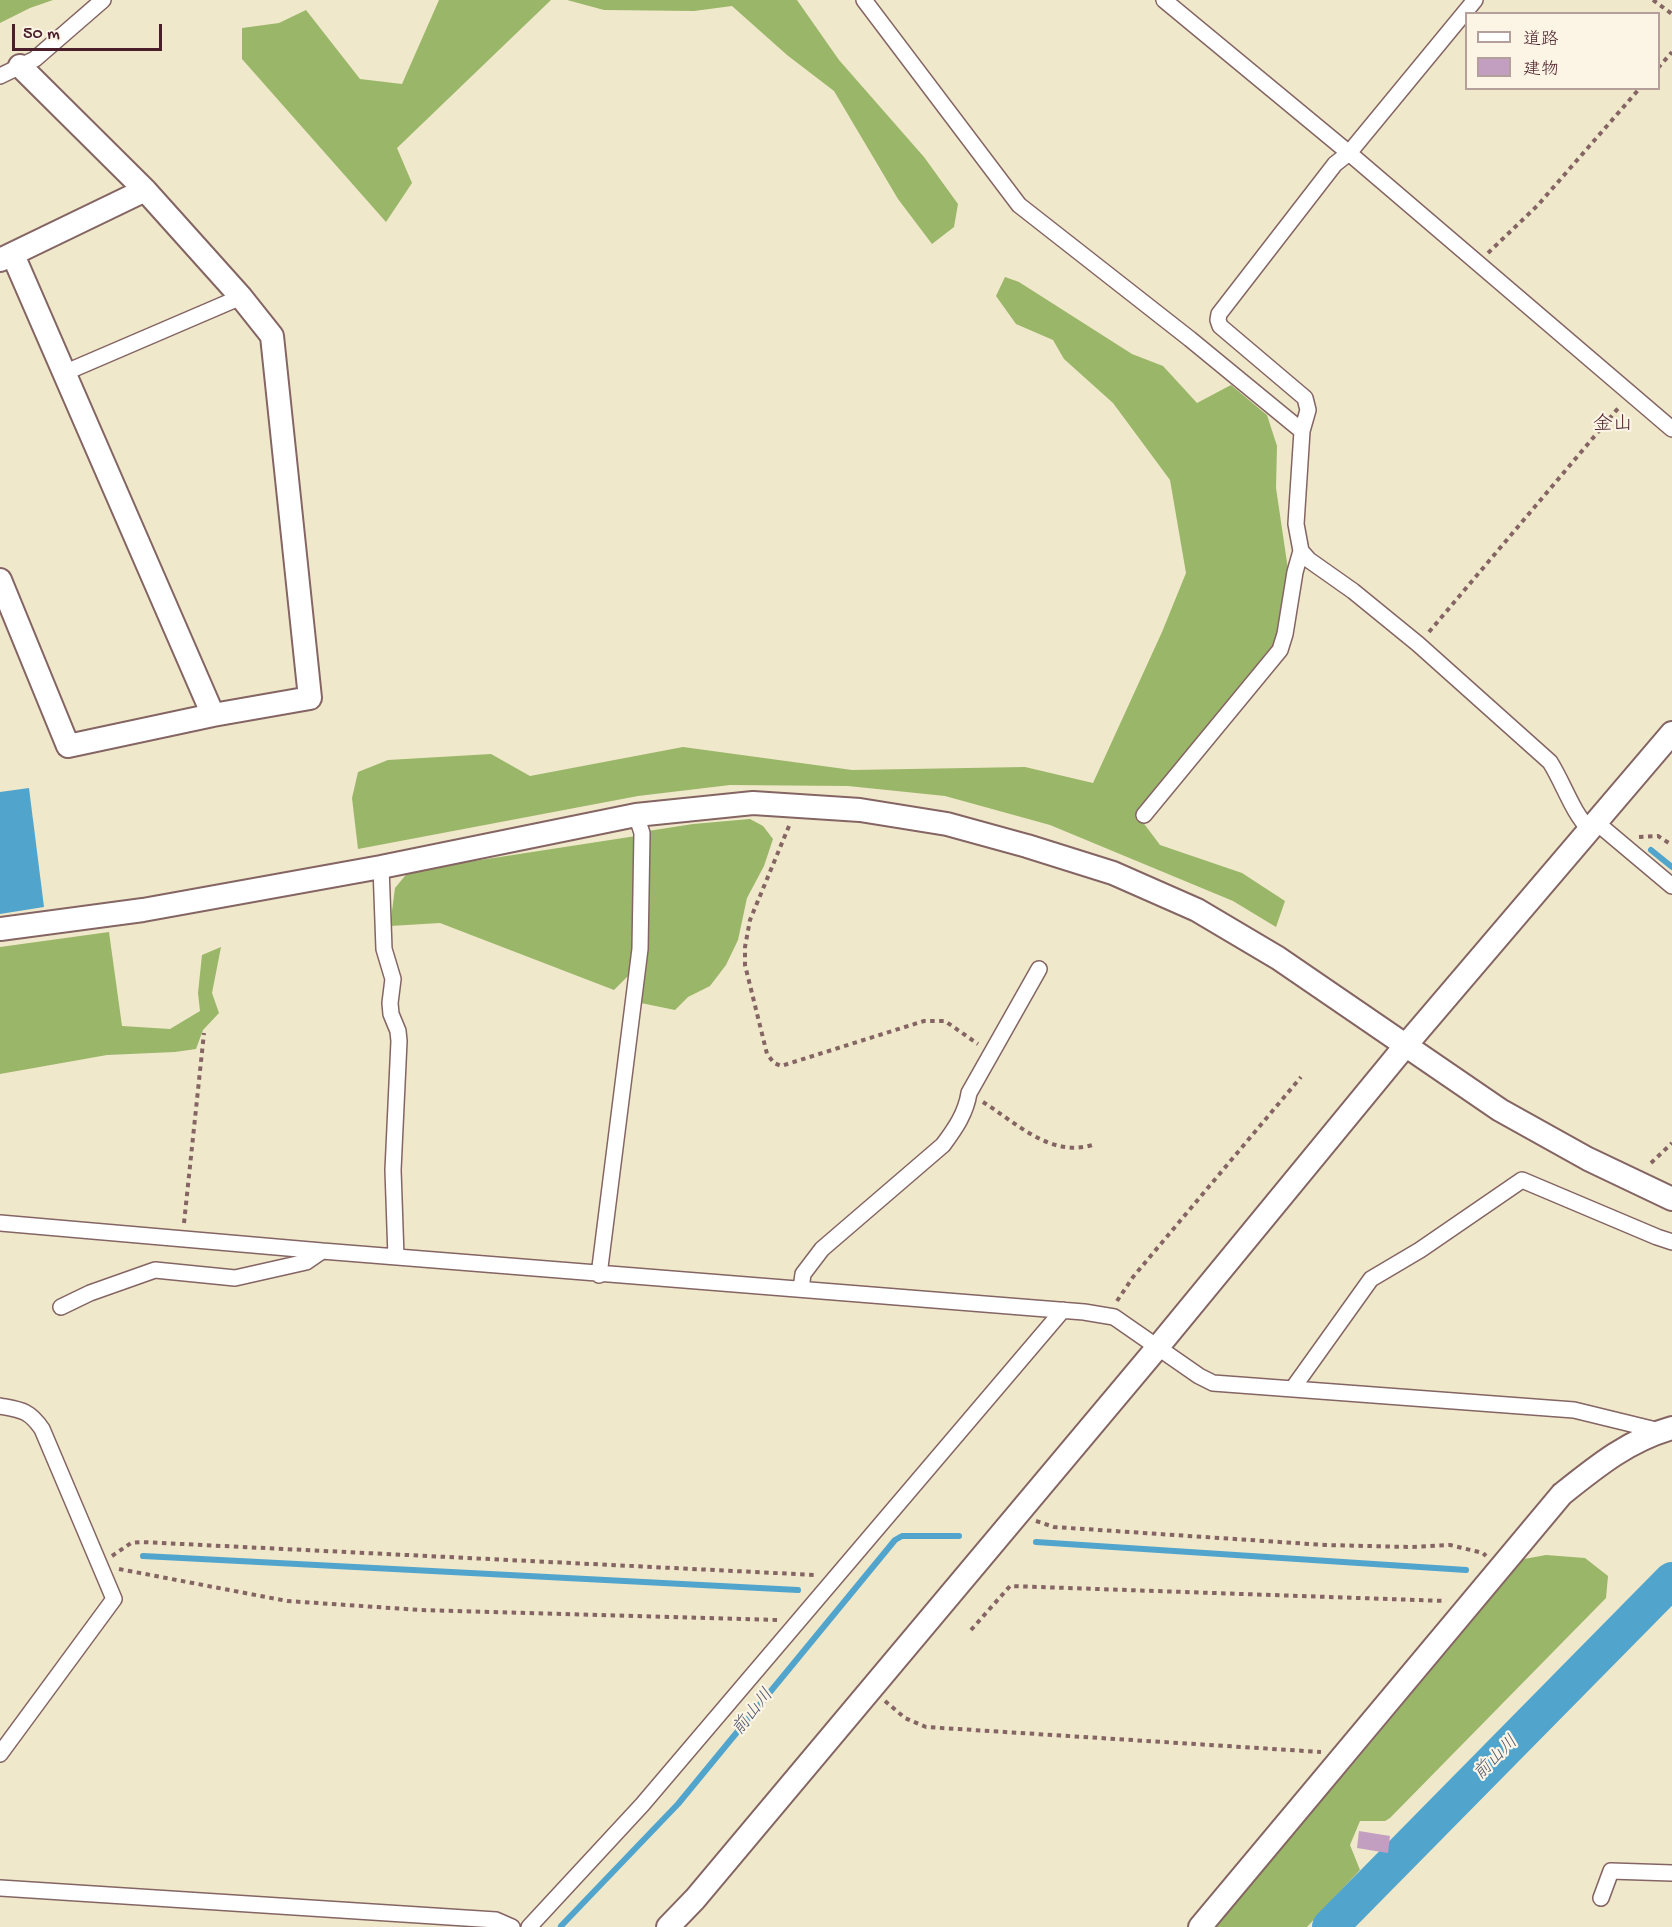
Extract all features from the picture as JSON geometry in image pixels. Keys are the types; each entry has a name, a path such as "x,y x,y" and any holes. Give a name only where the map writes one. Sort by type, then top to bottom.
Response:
{"street":[{"path":"0,580 68,746 213,715 310,698 272,336 241,297 145,190 10,71 35,58 103,0"},
{"path":"864,0 1018,205 1190,339 1302,431"},
{"path":"1164,0 1349,153 1672,429"},
{"path":"1144,815 1280,650 1301,551 1296,524 1302,431 1308,410 1305,398 1220,326 1218,320 1223,306 1335,164 1349,153 1474,0"},
{"path":"145,190 6,257 64,373 213,715"},
{"path":"64,373 241,297"},
{"path":"1301,551 1309,560 1353,591 1418,644 1550,762 1561,778 1582,822 1618,840 1672,886"},
{"path":"668,1927 695,1899 1157,1348 1406,1045 1672,734"},
{"path":"0,929 143,910 381,867 636,815 753,803 860,810 947,824 1113,873 1197,910 1278,958 1500,1110 1588,1159 1672,1199"},
{"path":"599,1275 640,949 642,833 636,815"},
{"path":"381,867 384,949 393,979 391,1014 398,1031 399,1041 393,1170 396,1257"},
{"path":"801,1289 803,1274 822,1249 943,1145 954,1130 991,1053 1039,969"},
{"path":"1293,1388 1371,1279 1420,1250 1522,1180 1672,1242"},
{"path":"0,1223 599,1275 1063,1310 1114,1317 1199,1376 1214,1383 1574,1410 1666,1430"},
{"path":"61,1307 90,1293 155,1269 235,1278 306,1262 322,1251"},
{"path":"529,1927 642,1805 1063,1310"},
{"path":"0,1406 25,1411 42,1429 114,1599 0,1754"},
{"path":"1200,1927 1562,1494 1601,1462 1627,1445 1666,1430"},
{"path":"1601,1898 1611,1871 1672,1873"},
{"path":"0,1888 496,1920 512,1927"}],"path":[{"path":"1653,0 1672,14"},
{"path":"1660,67 1672,52"},
{"path":"1478,264 1538,205 1638,90"},
{"path":"1418,644 1630,394"},
{"path":"792,806 789,825 750,920 745,947 747,976 767,1054 774,1063 781,1066 924,1021 945,1021 991,1053"},
{"path":"1618,840 1624,837 1658,836 1672,844"},
{"path":"184,1239 184,1213 204,1033"},
{"path":"1114,1317 1118,1299 1134,1277 1301,1077"},
{"path":"968,1097 980,1100 1047,1143 1061,1147 1092,1145"},
{"path":"1651,1163 1672,1143"},
{"path":"1021,1510 1032,1520 1054,1527 1325,1545 1410,1547 1450,1545 1483,1553 1500,1569"},
{"path":"101,1564 131,1543 141,1542 824,1576 835,1579"},
{"path":"101,1564 140,1574 287,1601 422,1610 793,1621 796,1623"},
{"path":"971,1630 1010,1586 1437,1600 1454,1603 1465,1610"},
{"path":"870,1689 905,1718 926,1727 1313,1750 1328,1754 1338,1762"}],"green space":[{"path":"0,0 53,0 30,8 0,23"},
{"path":"439,0 551,0 397,148 412,183 386,222 242,59 242,28 279,23 306,10 360,79 402,84"},
{"path":"567,0 797,0 839,60 924,157 958,204 954,227 932,244 898,199 834,91 787,55 732,6 694,11 604,10"},
{"path":"1005,277 1019,282 1132,354 1163,366 1197,403 1231,385 1267,415 1277,446 1276,488 1289,576 1278,644 1136,813 1160,845 1242,873 1285,901 1276,927 1233,901 1050,825 945,796 848,786 730,785 638,796 358,849 352,798 358,772 388,760 491,754 530,776 683,747 852,770 1025,767 1093,783 1162,632 1186,573 1170,480 1113,403 1064,359 1053,340 1016,324 996,296"},
{"path":"750,819 763,826 773,839 764,866 747,898 738,940 726,965 710,986 688,997 675,1010 641,1003 644,982 648,831"},
{"path":"636,836 633,971 614,990 440,923 390,926 395,888 409,871"},
{"path":"109,932 122,1026 170,1029 200,1011 198,993 202,955 221,947 212,993 219,1013 203,1030 196,1049 107,1055 0,1074 0,947"},
{"path":"1546,1555 1585,1558 1608,1576 1606,1598 1390,1818 1385,1821 1360,1821 1350,1845 1360,1870 1307,1927 1214,1927 1524,1559"}],"water":[{"path":"29,788 44,907 0,914 0,792"}],"building":[{"path":"1359,1831 1390,1836 1388,1853 1357,1848"}],"waterway":[{"path":"1651,850 1672,867"},
{"name":"前山川","path":"561,1926 678,1804 895,1540 902,1536 959,1536"},
{"name":"前山川","path":"1036,1542 1466,1570"},
{"path":"143,1556 798,1590"},
{"name":"前山川","path":"1330,1927 1672,1580"},
{"name":"前山川","path":"1648,1588 1663,1590"}],"district":[{"name":"金山","path":"1613,426"}]}
